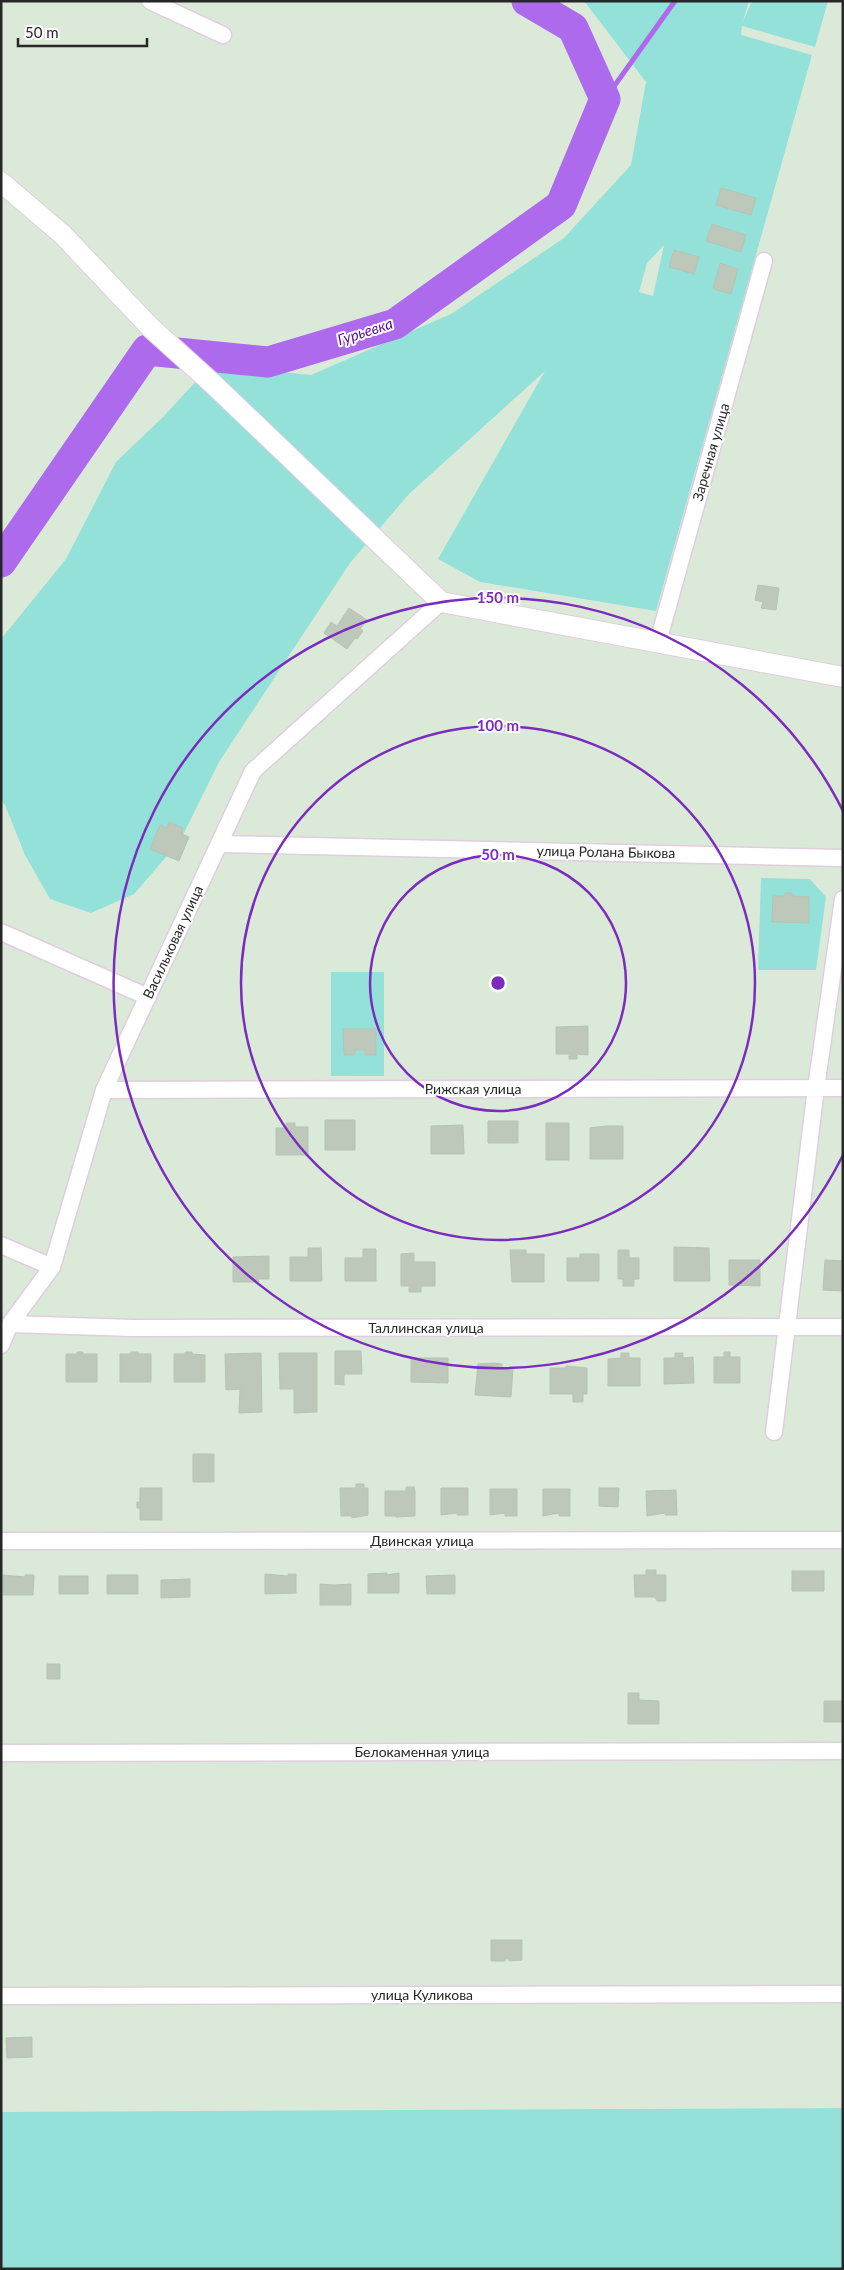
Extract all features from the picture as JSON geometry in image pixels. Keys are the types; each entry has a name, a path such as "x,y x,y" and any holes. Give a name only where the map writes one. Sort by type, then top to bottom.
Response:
{"street":[{"path":"150,1 223,35"},
{"path":"1,182 63,235 150,327 213,384 441,602 843,677"},
{"name":"Заречная улица","path":"658,642 764,261"},
{"name":"Васильковая улица","path":"1,1345 10,1324 52,1268 104,1090 253,771 441,602"},
{"name":"улица Ролана Быкова","path":"219,844 843,858"},
{"path":"774,1432 816,1088 843,899"},
{"path":"1,932 148,997"},
{"name":"Рижская улица","path":"104,1090 843,1088"},
{"path":"1,1245 52,1268"},
{"name":"Таллинская улица","path":"10,1324 133,1328 843,1328"},
{"name":"Двинская улица","path":"1,1541 843,1540"},
{"name":"Белокаменная улица","path":"1,1753 843,1751"},
{"name":"улица Куликова","path":"1,1996 843,1994"}],"shaded area":[{"path":"584,1 749,1 743,21 752,1 828,1 815,47 742,26 741,35 812,55 656,611 480,582 438,559 545,371 409,494 350,563 219,762 180,841 134,894 91,913 50,899 25,855 5,805 1,800 1,639 66,559 116,462 163,417 211,365 311,375 451,314 564,238 631,165 646,82","holes":["664,245 653,296 639,292 647,263"]},
{"path":"761,878 810,879 826,897 816,970 758,970"},
{"path":"331,972 384,972 384,1076 331,1076"},
{"path":"843,2108 843,2269 1,2269 1,2112"}],"building":[{"path":"721,188 756,198 751,215 716,205"},
{"path":"712,224 746,235 741,252 706,241"},
{"path":"674,250 699,257 694,274 669,267"},
{"path":"720,263 738,269 731,294 713,289"},
{"path":"758,585 779,588 776,610 761,608 763,602 755,600"},
{"path":"349,608 367,620 360,629 363,631 347,649 324,633 331,622 337,626"},
{"path":"169,822 183,828 182,834 189,837 179,861 150,849 160,825 167,828"},
{"path":"785,893 792,893 792,896 809,897 809,923 772,922 773,896 785,896"},
{"path":"588,1026 588,1055 577,1054 577,1059 569,1059 569,1054 556,1054 556,1027"},
{"path":"343,1029 376,1029 376,1055 365,1055 365,1050 355,1050 355,1055 344,1055"},
{"path":"325,1120 355,1120 355,1150 325,1150"},
{"path":"488,1121 518,1121 518,1143 488,1143"},
{"path":"286,1123 295,1123 295,1127 308,1127 308,1155 276,1155 276,1128 286,1128"},
{"path":"546,1123 569,1123 569,1160 546,1160"},
{"path":"463,1125 464,1154 431,1154 431,1126"},
{"path":"623,1126 623,1159 590,1159 590,1128"},
{"path":"674,1247 709,1248 710,1281 674,1281"},
{"path":"308,1248 321,1248 322,1281 290,1281 290,1257 308,1257"},
{"path":"363,1249 376,1249 376,1281 345,1281 345,1258 363,1258"},
{"path":"510,1250 526,1250 526,1254 544,1254 544,1282 512,1282"},
{"path":"618,1250 629,1250 629,1258 639,1258 639,1279 634,1279 634,1286 623,1286 623,1279 618,1279"},
{"path":"414,1253 414,1262 435,1262 435,1286 421,1286 421,1292 409,1292 409,1286 401,1286 401,1254"},
{"path":"580,1254 599,1254 599,1281 567,1281 567,1258 580,1258"},
{"path":"269,1256 269,1279 258,1279 259,1282 233,1282 233,1257"},
{"path":"729,1260 760,1260 760,1286 729,1285"},
{"path":"825,1260 843,1261 843,1291 823,1290"},
{"path":"335,1351 361,1351 362,1374 344,1374 344,1385 335,1384"},
{"path":"77,1352 97,1354 97,1382 66,1382 66,1354 77,1354"},
{"path":"131,1352 151,1354 151,1382 120,1382 120,1354 131,1354"},
{"path":"185,1352 205,1355 205,1382 174,1382 174,1354 185,1354"},
{"path":"724,1352 730,1352 730,1357 740,1357 740,1383 714,1383 714,1357 724,1357"},
{"path":"261,1353 262,1412 239,1413 240,1389 226,1390 225,1354"},
{"path":"279,1353 317,1353 317,1412 294,1413 294,1389 280,1389"},
{"path":"621,1353 629,1353 629,1358 640,1358 640,1386 608,1386 608,1359 621,1358"},
{"path":"675,1353 683,1353 683,1358 693,1357 694,1383 664,1384 664,1358 675,1358"},
{"path":"411,1358 448,1358 448,1383 411,1382"},
{"path":"478,1364 502,1364 502,1368 513,1368 511,1397 475,1395"},
{"path":"566,1366 587,1368 587,1394 583,1394 583,1402 573,1402 573,1394 550,1394 550,1368 566,1368"},
{"path":"193,1454 214,1454 214,1482 193,1482"},
{"path":"356,1484 364,1484 364,1488 368,1488 368,1515 352,1518 352,1516 341,1516 340,1488 356,1488"},
{"path":"406,1487 414,1487 415,1516 385,1516 385,1491 406,1491"},
{"path":"140,1488 162,1488 162,1520 140,1520 140,1508 137,1508 137,1502 140,1502"},
{"path":"441,1488 468,1488 468,1515 457,1515 457,1513 441,1515"},
{"path":"599,1488 619,1488 618,1507 599,1506"},
{"path":"490,1489 517,1489 517,1516 505,1516 505,1513 490,1515"},
{"path":"543,1489 570,1489 570,1516 559,1516 559,1513 543,1516"},
{"path":"676,1490 677,1515 665,1515 665,1513 647,1516 646,1491"},
{"path":"646,1570 656,1570 656,1575 666,1575 666,1601 657,1601 655,1597 635,1597 634,1575 646,1575"},
{"path":"792,1571 824,1571 824,1591 792,1591"},
{"path":"387,1573 386,1575 399,1573 399,1593 368,1593 368,1574"},
{"path":"265,1574 288,1576 288,1574 296,1574 296,1593 265,1594"},
{"path":"3,1575 25,1577 25,1575 34,1575 33,1595 3,1595"},
{"path":"107,1575 138,1575 138,1594 107,1594"},
{"path":"455,1575 455,1594 427,1594 426,1576"},
{"path":"59,1576 88,1576 88,1594 59,1594"},
{"path":"190,1579 190,1597 161,1598 161,1580"},
{"path":"320,1584 351,1584 351,1605 320,1605"},
{"path":"47,1664 60,1664 60,1679 47,1679"},
{"path":"628,1693 639,1693 639,1700 659,1701 659,1724 628,1724"},
{"path":"824,1701 843,1701 843,1722 824,1722"},
{"path":"491,1940 522,1940 522,1960 509,1961 509,1959 505,1959 505,1961 491,1961"},
{"path":"32,2037 32,2057 7,2058 6,2038"}],"waterway":[{"name":"Гурьевка","path":"1,562 147,350 268,362 395,324 561,205 605,99 573,28 527,1"},
{"path":"605,99 675,1"}]}
